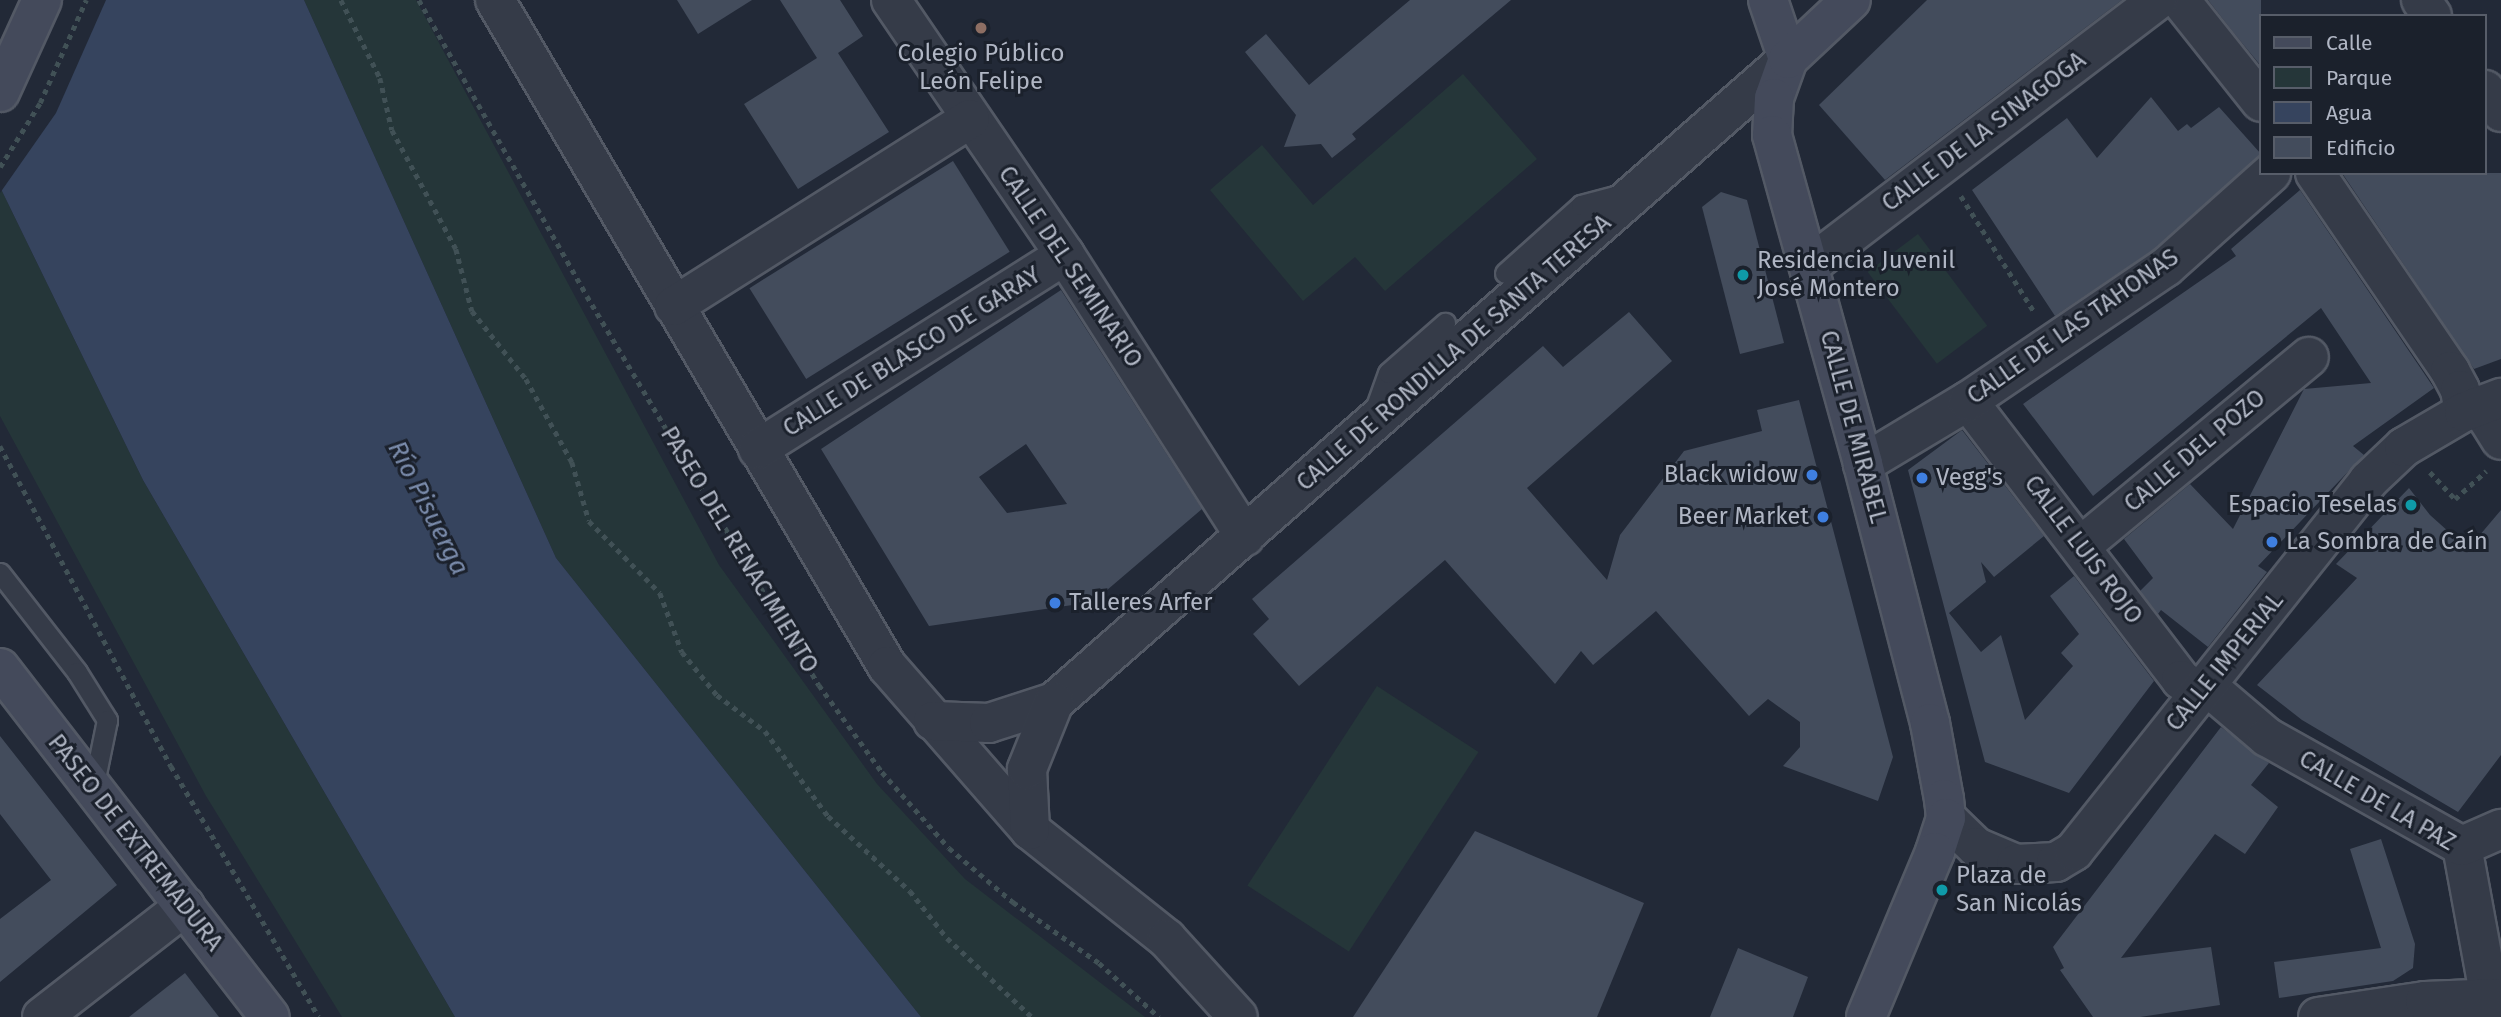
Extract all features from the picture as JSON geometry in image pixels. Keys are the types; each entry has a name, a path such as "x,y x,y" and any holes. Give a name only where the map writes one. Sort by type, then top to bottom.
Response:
{"main road":[{"path":"0,92 42,0"},
{"path":"1768,0 1788,59"},
{"name":"CALLE DE RONDILLA DE SANTA TERESA","path":"1788,59 1851,0"},
{"name":"CALLE DE MIRABEL","path":"1788,59 1774,98 1772,135 1810,265 1930,723 1946,818"},
{"name":"PASEO DE EXTREMADURA","path":"0,668 270,1017"},
{"path":"1867,1017 1946,818"}],"street":[{"path":"495,0 887,666 1030,830 1167,939 1238,1017"},
{"name":"CALLE DEL SEMINARIO","path":"891,0 1065,255 1245,536"},
{"name":"CALLE DE LA SINAGOGA","path":"1810,265 2158,0"},
{"path":"2180,0 2260,101"},
{"name":"CALLE DE RONDILLA DE SANTA TERESA","path":"933,721 989,723 1054,702 1788,59"},
{"path":"2487,93 2501,112"},
{"path":"674,306 970,119"},
{"name":"CALLE DE LAS TAHONAS","path":"1863,464 1968,401 2166,267 2269,175"},
{"path":"2316,175 2450,370 2460,390 2481,405 2497,452"},
{"name":"CALLE DE BLASCO DE GARAY","path":"758,449 1065,255"},
{"name":"CALLE DEL POZO","path":"2081,546 2309,357"},
{"name":"CALLE LUIS ROJO","path":"1968,401 2181,680 2205,689"},
{"name":"CALLE IMPERIAL","path":"1946,818 1993,858 2033,866 2056,862 2074,850 2205,689 2368,481 2404,447 2481,405"},
{"name":"CALLE DE LA PAZ","path":"2205,689 2267,737 2462,846 2495,998"},
{"name":"CALLE DE RONDILLA DE SANTA TERESA","path":"1030,830 1027,769 1054,702"},
{"path":"2462,846 2501,829"},
{"path":"42,1017 186,906"},
{"path":"2318,1017 2423,1009 2495,998"}],"lane":[{"path":"1505,273 1581,205 1640,190"},
{"path":"1368,429 1388,373 1445,323"},
{"path":"0,573 77,672 107,720 93,788"}],"path":[{"path":"0,167 40,103 86,0"},
{"path":"341,0 380,78 392,130 456,249 472,311 526,379 572,462 589,521 660,593 682,652 717,695 765,731 828,816 910,891 947,938 1032,1017"},
{"name":"PASEO DEL RENACIMIENTO","path":"419,0 587,296 812,673 881,772 949,848 1013,902 1099,963 1159,1017"},
{"path":"1941,165 2055,343"},
{"path":"0,446 171,766 319,1017"},
{"path":"2424,466 2455,499 2497,452"}],"green space":[{"path":"304,0 416,0 719,565 877,784 965,879 1145,1017 921,1017 556,558"},
{"path":"1463,74 1537,159 1385,291 1355,257 1303,301 1210,190 1262,145 1313,205"},
{"path":"0,187 143,480 455,1017 342,1017 206,796 0,416"},
{"path":"1918,234 1987,326 1937,364 1868,272"},
{"path":"1377,686 1478,752 1349,952 1247,886"}],"water":[{"name":"Río Pisuerga","path":"0,0 304,0 556,558 921,1017 455,1017 143,480 0,187"}],"pier":[{"path":"0,0 106,0 56,113 0,193"}],"building":[{"path":"677,0 752,0 698,34"},
{"path":"780,0 840,0 863,36 838,53 889,132 798,189 744,104 817,58"},
{"path":"1410,0 1511,0 1352,134 1356,139 1332,158 1321,144 1284,147 1296,115 1245,52 1266,34 1309,85"},
{"path":"1927,0 2122,0 1885,180 1819,105"},
{"path":"2208,0 2261,0 2260,65"},
{"path":"2151,97 2178,131 2187,124 2191,128 2219,107 2260,153 2153,250 2055,316 1972,190 2067,118 2097,158"},
{"path":"953,161 1010,252 806,379 749,288"},
{"path":"2501,173 2501,359 2474,369 2343,175"},
{"path":"2300,190 2434,388 2353,446 2364,455 2258,566 2267,572 2208,647 2161,610 2158,614 2140,591 2153,578 2124,539 2190,484 2233,529 2304,389 2371,383 2321,308 2093,496 2023,404 2236,256 2231,249"},
{"name":"Residencia Juvenil José Montero","path":"1721,192 1747,200 1784,343 1740,354 1702,207"},
{"path":"1061,290 1202,509 1093,602 929,626 821,449","holes":["1026,444 1067,504 1007,513 979,477"]},
{"path":"1629,312 1672,361 1527,488 1607,580 1620,535 1684,451 1762,431 1757,410 1799,400 1893,757 1878,801 1783,766 1800,747 1800,722 1768,699 1749,716 1656,611 1593,665 1581,651 1555,684 1445,560 1299,686 1253,634 1269,619 1252,599 1543,346 1563,367"},
{"path":"1962,430 2044,536 1994,577 1981,562 1986,582 1949,613 1981,652 2001,635 2025,720 2073,666 2061,653 2079,634 2050,596 2074,576 2154,681 2069,793 1985,762 1908,470"},
{"path":"2409,488 2430,515 2468,549 2501,510 2501,755 2458,812 2302,720 2257,685 2357,578 2336,564"},
{"path":"2221,727 2269,763 2251,785 2278,807 2245,854 2215,834 2121,958 2211,947 2220,1005 2140,1017 2093,1017 2060,970 2064,968 2053,947"},
{"path":"0,736 117,885 0,982 0,919 51,880 0,814"},
{"path":"1475,831 1644,903 1597,1017 1353,1017"},
{"path":"2381,839 2415,944 2413,968 2393,981 2279,998 2274,962 2381,948 2350,849"},
{"path":"1738,948 1808,977 1793,1017 1710,1017"},
{"path":"185,973 219,1017 129,1017 167,987"}],"place":[{"name":"Colegio Público León Felipe","path":"981,28"},
{"name":"Residencia Juvenil José Montero","path":"1743,275"},
{"name":"Black widow","path":"1812,475"},
{"name":"Vegg's","path":"1922,478"},
{"name":"Espacio Teselas","path":"2411,505"},
{"name":"Beer Market","path":"1823,517"},
{"name":"La Sombra de Caín","path":"2272,542"},
{"name":"Talleres Arfer","path":"1055,603"},
{"name":"Plaza de San Nicolás","path":"1942,890"}]}
